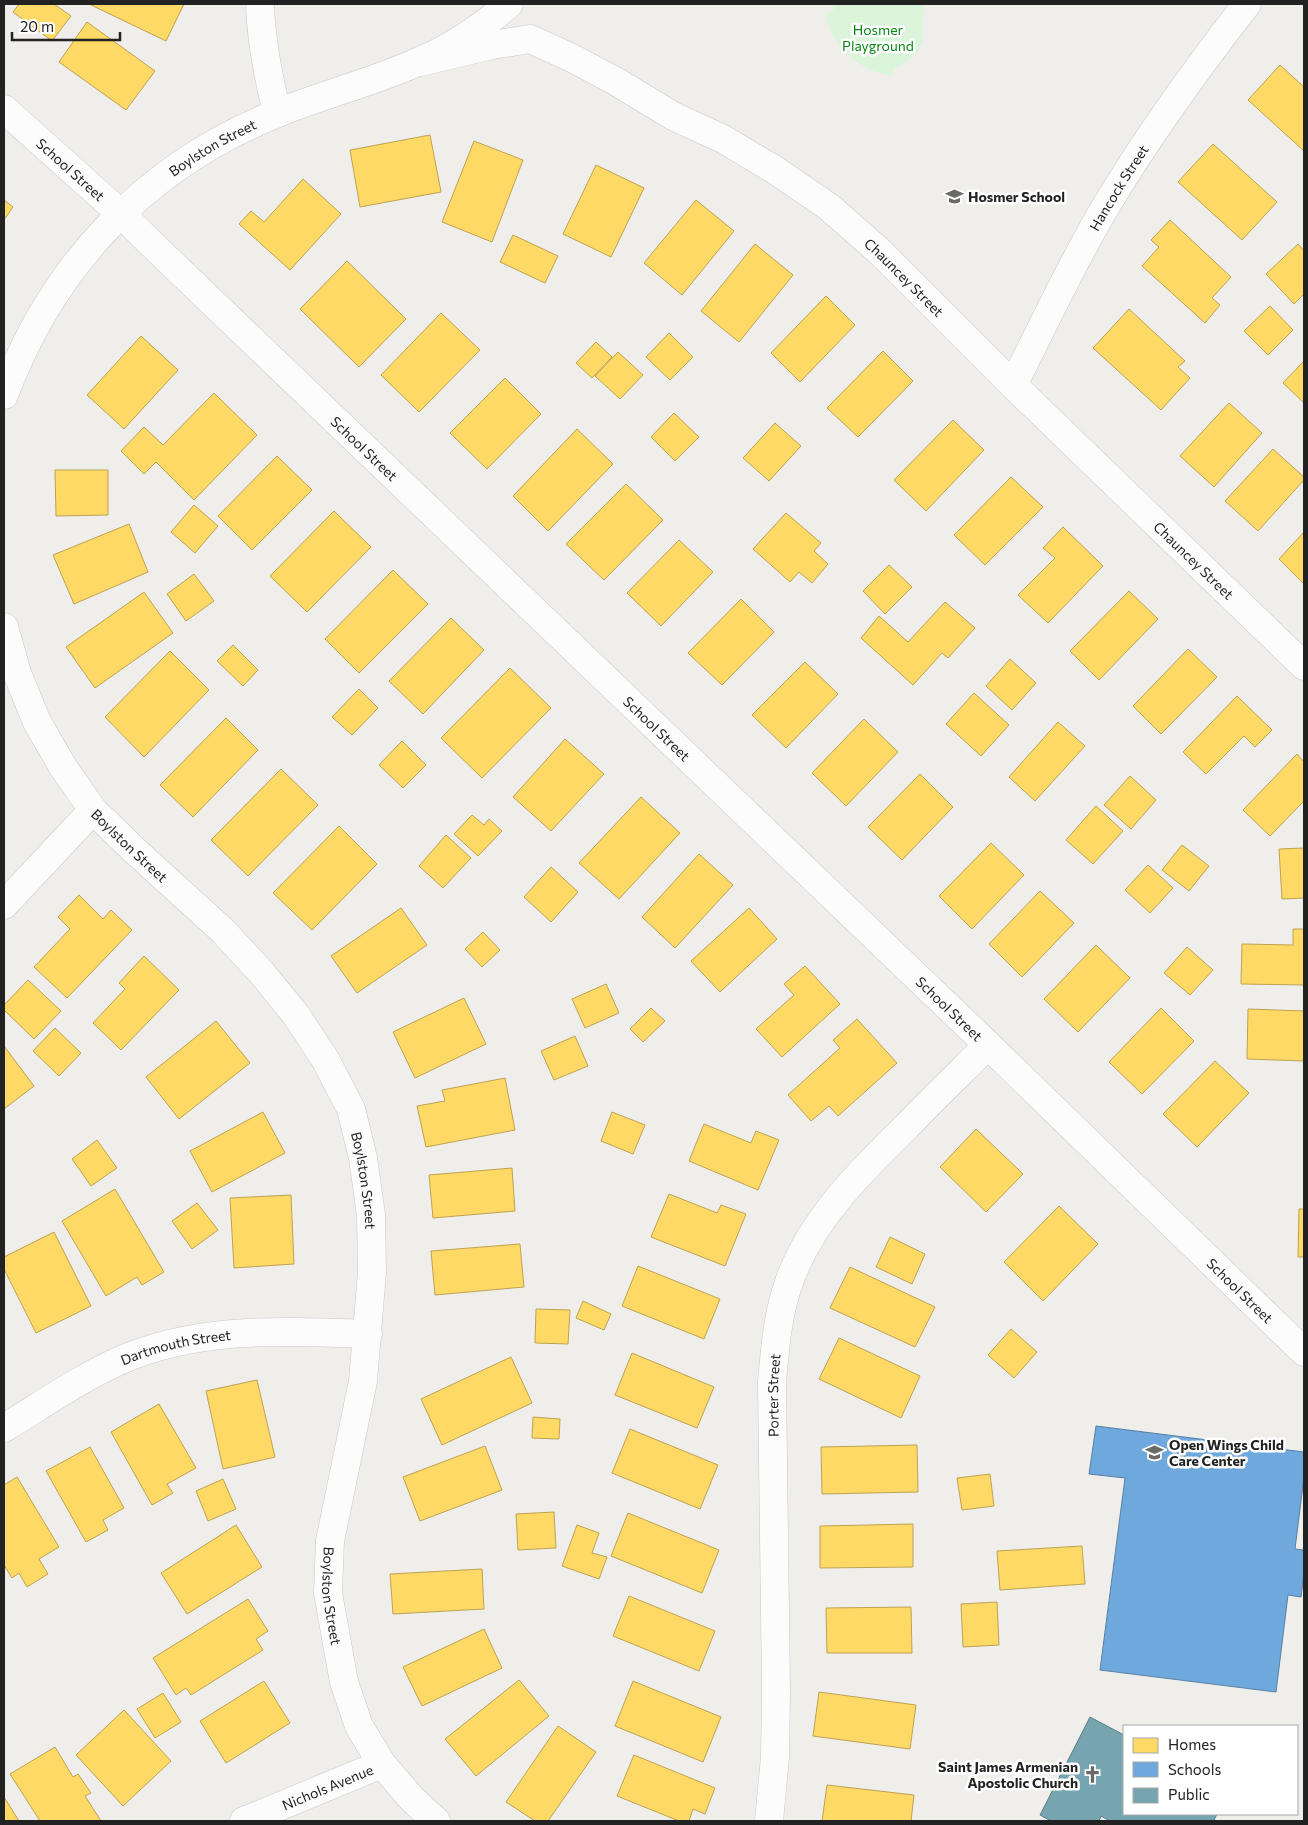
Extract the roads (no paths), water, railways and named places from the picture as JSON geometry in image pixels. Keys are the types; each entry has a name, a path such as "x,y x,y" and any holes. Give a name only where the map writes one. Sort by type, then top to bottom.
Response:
{"street":[{"path":"260,4 266,71 277,113"},
{"name":"Boylston Street","path":"4,395 37,320 56,290 83,254 120,213 156,182 194,156 236,132 277,113 420,62 466,36 489,21 509,4"},
{"name":"Hancock Street","path":"1013,385 1074,264 1106,207 1173,105 1247,4"},
{"name":"Chauncey Street","path":"420,62 492,45 530,40 572,58 617,82 673,116 722,140 752,157 829,207 879,251 1013,385 1304,666"},
{"name":"School Street","path":"4,109 120,213 988,1045 1304,1352"},
{"name":"Boylston Street","path":"4,627 17,673 37,722 63,767 93,810 222,930 261,972 296,1015 325,1059 351,1109 363,1158 371,1216 372,1272 363,1381 330,1541 328,1593 344,1682 359,1726 382,1764 412,1799 436,1821"},
{"path":"4,905 93,810"},
{"name":"Porter Street","path":"769,1821 775,1757 776,1691 772,1382 776,1331 787,1287 806,1245 827,1211 857,1175 988,1045"},
{"name":"Dartmouth Street","path":"4,1428 86,1378 120,1360 160,1346 203,1337 255,1332 368,1334"},
{"name":"Nichols Avenue","path":"244,1821 382,1764"}],"place":[{"name":"Hosmer School","path":"954,196"},
{"name":"Open Wings Child Care Center","path":"1155,1452"},
{"name":"Saint James Armenian Apostolic Church","path":"1092,1774"}],"park label":[{"name":"Hosmer Playground","path":"878,38"}]}
